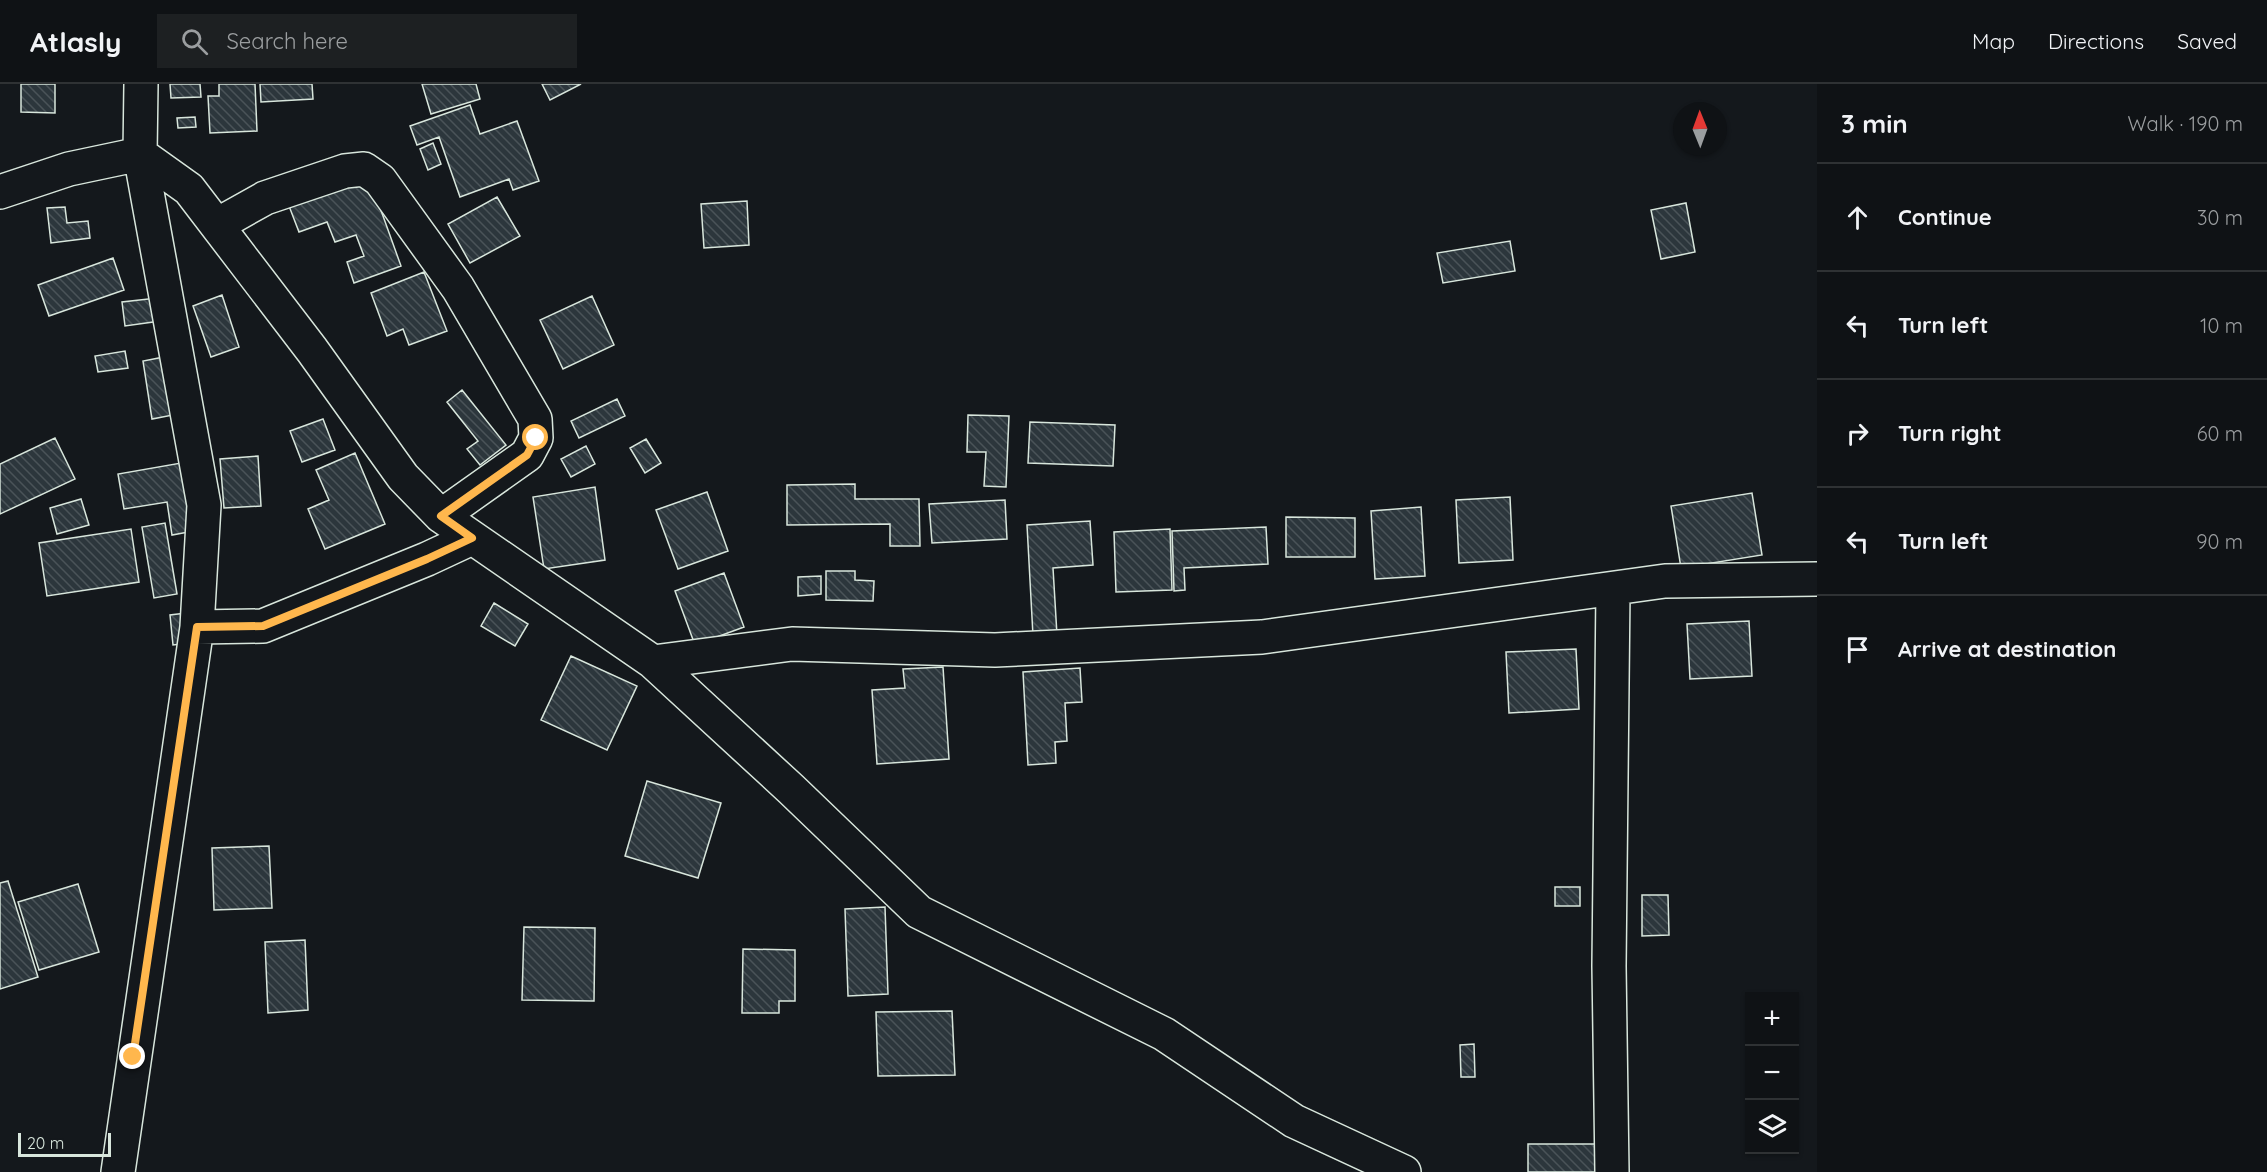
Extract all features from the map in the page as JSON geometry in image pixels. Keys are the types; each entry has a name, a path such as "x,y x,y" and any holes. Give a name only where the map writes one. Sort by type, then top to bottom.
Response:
{"street":[{"path":"118,1172 197,627 204,505 140,154 141,84"},
{"path":"0,192 69,169 140,154 189,189 312,350 403,477 441,516 653,662 791,789 919,912 1164,1034 1294,1121 1404,1172"},
{"path":"217,225 265,198 345,171 364,169 380,180 459,288 535,419 536,438 527,455 441,516"},
{"path":"197,627 263,626 427,559 472,538"},
{"path":"653,662 792,644 995,650 1262,637 1665,581 1817,579"},
{"path":"1612,1172 1609,966 1613,590"}],"building":[{"path":"21,84 55,84 55,113 21,112"},
{"path":"170,84 200,84 201,97 171,98"},
{"path":"219,84 255,84 257,131 210,133 208,96 219,96"},
{"path":"260,84 312,84 313,99 261,102"},
{"path":"422,84 476,84 480,99 431,114"},
{"path":"542,84 581,84 550,100"},
{"path":"470,105 480,134 517,121 539,181 513,190 509,179 460,197 439,137 417,145 410,126"},
{"path":"195,117 196,127 178,128 177,118"},
{"path":"433,143 441,164 428,170 420,149"},
{"path":"369,177 401,266 354,283 347,262 364,256 356,235 335,242 327,222 299,232 289,206"},
{"path":"497,197 520,236 470,263 448,224"},
{"path":"747,201 749,245 704,248 701,204"},
{"path":"1686,203 1695,252 1661,259 1651,210"},
{"path":"65,207 67,223 88,221 90,238 51,243 47,208"},
{"path":"1510,241 1515,271 1443,283 1437,253"},
{"path":"113,258 124,290 49,316 38,285"},
{"path":"424,272 447,331 409,345 403,329 387,336 371,293"},
{"path":"222,295 239,347 211,357 193,306"},
{"path":"592,296 614,345 563,369 540,320"},
{"path":"157,298 160,321 125,326 122,302"},
{"path":"125,351 128,368 98,372 95,356"},
{"path":"164,357 173,415 152,419 143,361"},
{"path":"462,390 506,445 480,465 467,449 478,441 447,402"},
{"path":"617,399 625,416 579,438 571,421"},
{"path":"968,415 1009,416 1006,487 984,486 986,452 967,452"},
{"path":"323,419 335,450 302,462 290,431"},
{"path":"1030,422 1115,425 1113,466 1028,463"},
{"path":"55,438 75,479 0,514 0,464"},
{"path":"646,439 661,463 645,473 630,448"},
{"path":"586,446 595,464 571,477 561,459"},
{"path":"355,453 385,524 325,549 308,509 329,500 316,470"},
{"path":"258,456 261,506 224,508 220,459"},
{"path":"181,463 194,531 172,535 167,502 124,509 118,474"},
{"path":"855,484 855,499 919,499 920,546 890,546 890,524 787,525 787,485"},
{"path":"595,487 605,560 544,569 533,497"},
{"path":"707,492 728,551 678,569 656,510"},
{"path":"1752,493 1762,555 1681,568 1671,506"},
{"path":"1510,497 1513,560 1459,563 1456,500"},
{"path":"81,499 89,525 57,534 50,508"},
{"path":"1005,500 1007,539 932,543 929,504"},
{"path":"1421,507 1425,576 1375,579 1371,511"},
{"path":"1286,517 1355,518 1355,557 1286,557"},
{"path":"1090,521 1093,565 1053,568 1057,635 1033,636 1027,525"},
{"path":"165,523 177,594 154,598 142,527"},
{"path":"1266,527 1268,564 1184,568 1185,590 1174,591 1172,531"},
{"path":"131,529 139,582 47,596 39,543"},
{"path":"1170,529 1172,590 1116,592 1114,532"},
{"path":"826,571 855,571 855,580 874,581 873,601 826,600"},
{"path":"724,573 744,627 695,645 675,591"},
{"path":"821,576 821,594 798,596 798,577"},
{"path":"494,603 528,624 515,646 481,626"},
{"path":"186,613 190,643 173,645 170,615"},
{"path":"1749,621 1752,676 1690,679 1687,624"},
{"path":"1576,649 1579,709 1509,713 1506,652"},
{"path":"571,656 637,686 607,750 541,720"},
{"path":"943,667 949,759 877,764 872,690 905,688 903,669"},
{"path":"1080,668 1082,702 1065,703 1067,741 1055,742 1056,763 1028,765 1023,672"},
{"path":"647,781 721,803 698,878 625,856"},
{"path":"269,846 272,908 214,910 212,848"},
{"path":"8,881 38,977 0,989 0,883"},
{"path":"78,884 99,952 39,970 18,902"},
{"path":"1555,887 1580,887 1580,906 1555,906"},
{"path":"1642,895 1668,895 1669,935 1642,936"},
{"path":"885,907 888,994 848,996 845,909"},
{"path":"524,927 595,928 594,1001 522,1000"},
{"path":"305,940 308,1010 268,1013 265,942"},
{"path":"743,949 795,950 795,1001 779,1001 779,1013 742,1013"},
{"path":"952,1011 955,1075 878,1076 876,1012"},
{"path":"1474,1044 1475,1077 1461,1077 1460,1045"},
{"path":"1528,1144 1600,1144 1600,1172 1528,1172"}],"route":[{"path":"133,1057 197,627 263,626 427,559 472,538 441,516 527,455 536,438"}]}
